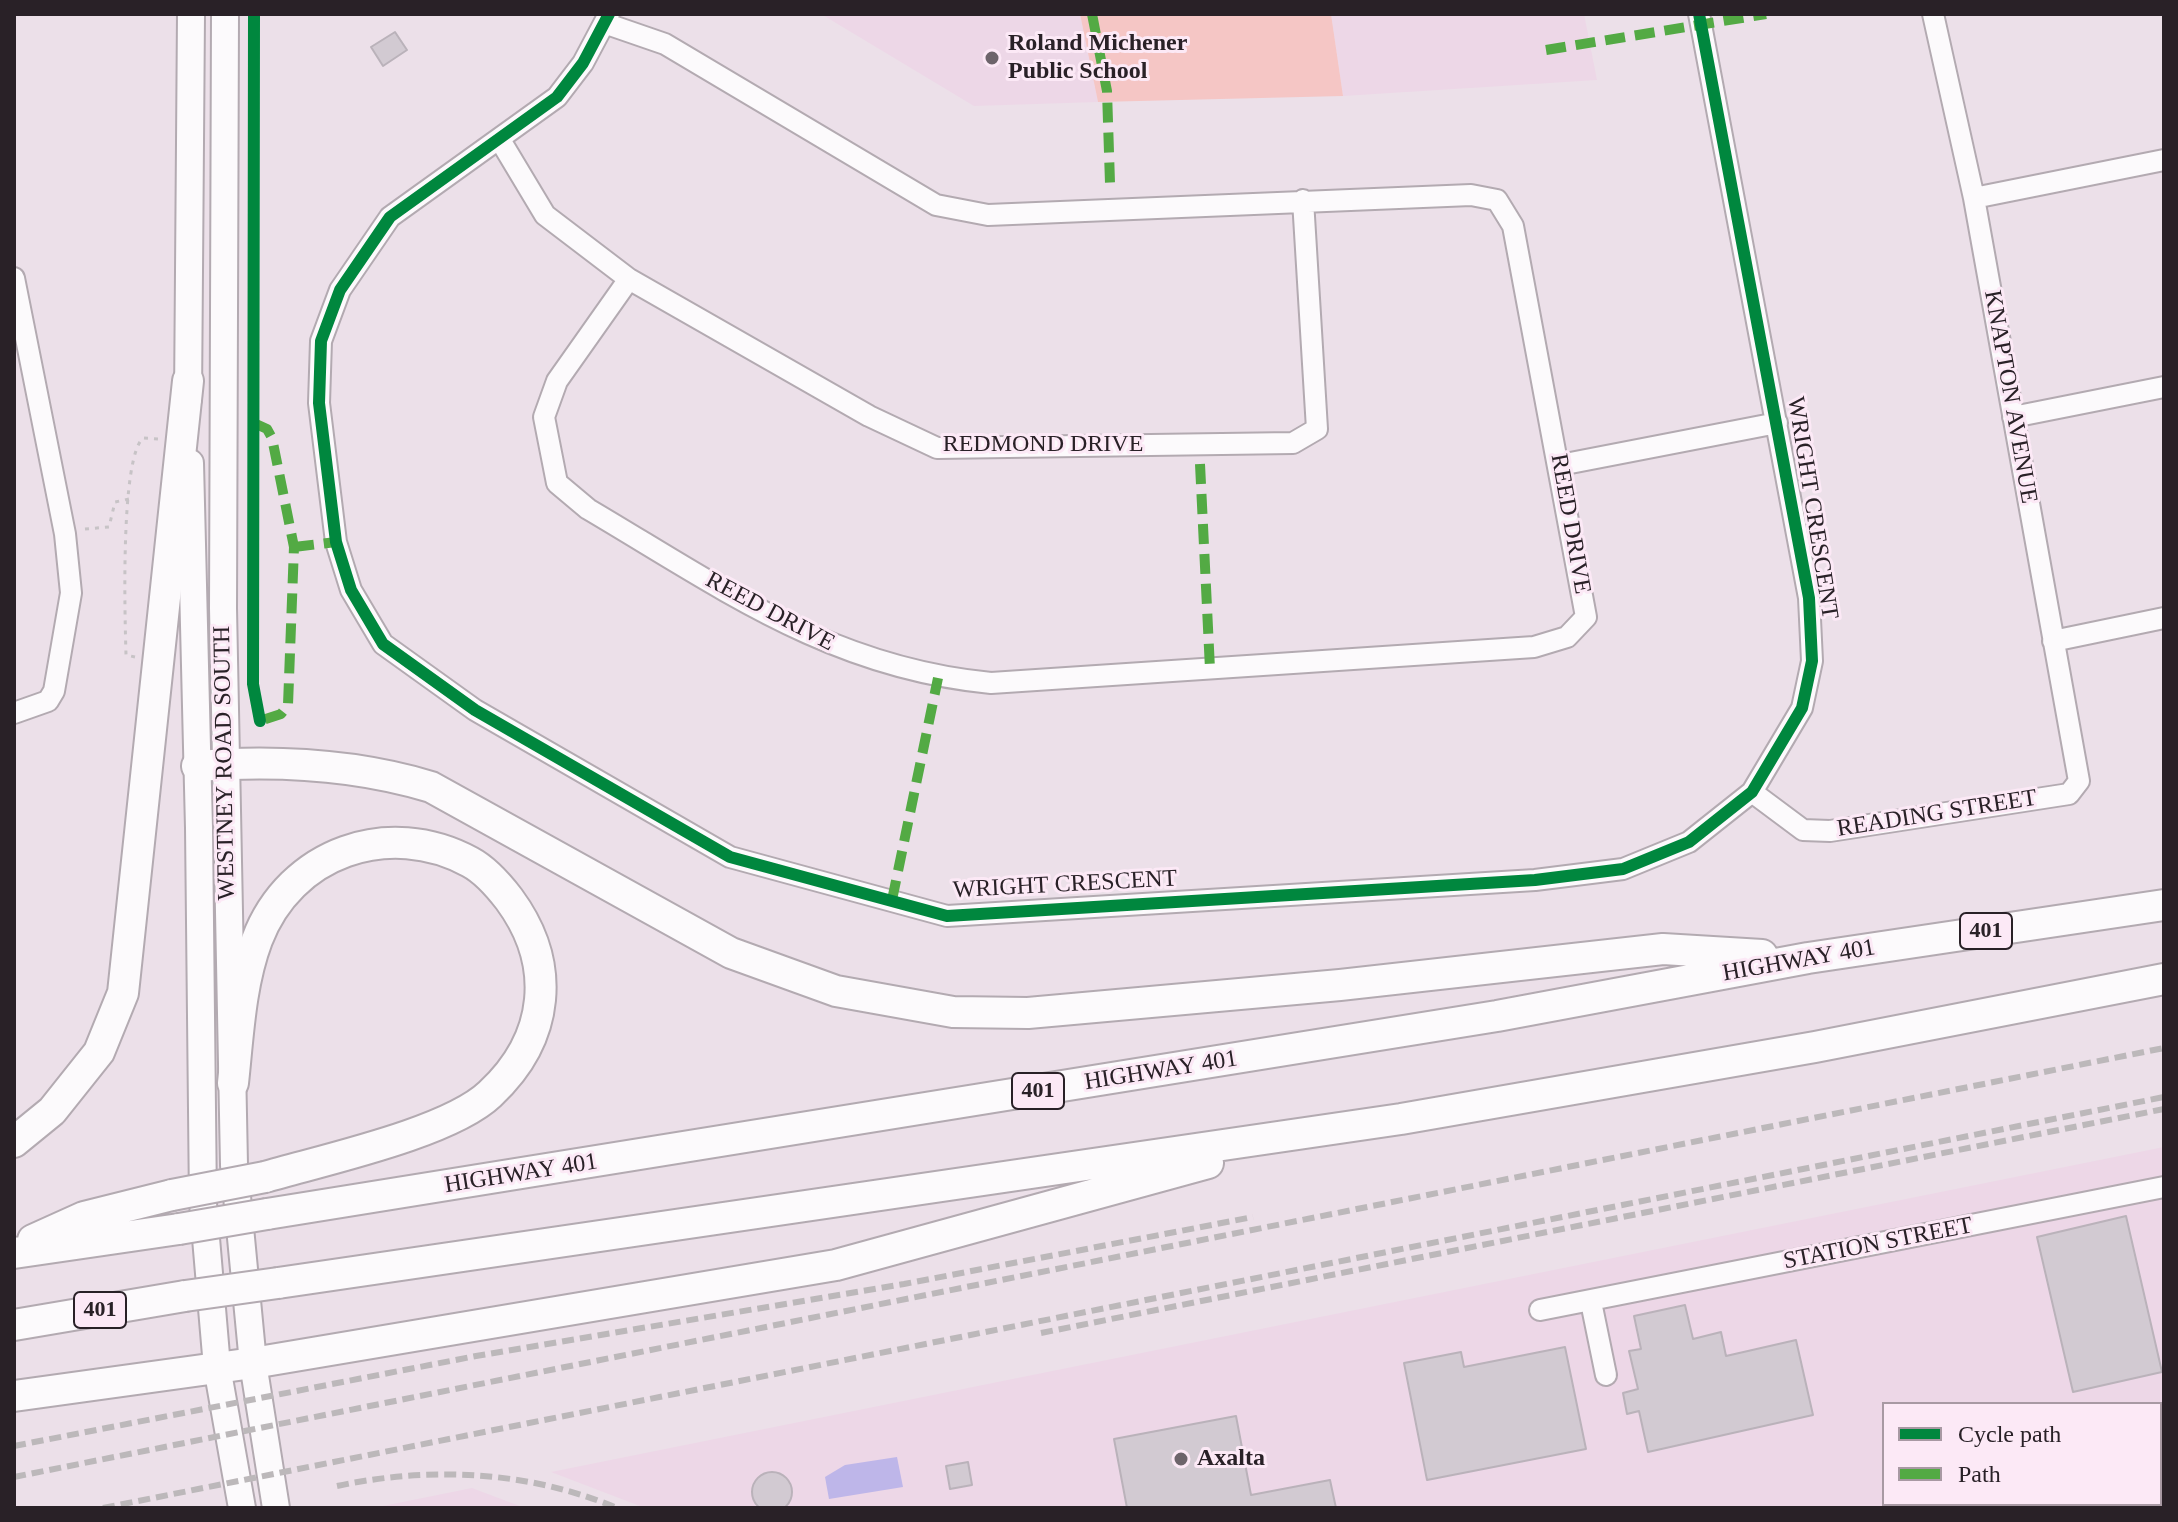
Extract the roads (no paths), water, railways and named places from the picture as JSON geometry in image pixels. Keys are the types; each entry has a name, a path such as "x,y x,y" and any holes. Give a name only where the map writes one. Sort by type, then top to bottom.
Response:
{"highway":[{"path":"14,1142 52,1111 99,1052 123,993 188,381"},
{"path":"197,766 331,766 390,774 431,787 731,953 836,991 953,1012 1028,1013 1340,985 1663,949 1808,958"},
{"path":"14,1250 84,1217 172,1195 265,1177 446,1123 489,1096 528,1042 540,1009 543,987 536,950 524,920 500,887 473,863 434,845 403,841 357,845 324,860 302,875 275,906 257,940 243,999 233,1083"},
{"name":"HIGHWAY 401","path":"14,1250 179,1229 1466,1021 1808,958 2164,905"},
{"name":"401","path":"14,1325 185,1296 1401,1119 1815,1047 2164,979"},
{"path":"14,1396 253,1363 836,1265 1216,1161 1401,1119"}],"main road":[{"name":"WESTNEY ROAD SOUTH","path":"191,14 188,381 197,766 200,1151 217,1367 242,1508"},
{"name":"WESTNEY ROAD SOUTH","path":"225,14 223,608 234,1165 253,1363 265,1458 276,1508"}],"street":[{"name":"WRIGHT CRESCENT","path":"608,19 583,63 557,97 390,217 340,290 321,341 319,403 336,542 351,590 383,644 425,676 475,710 730,857 947,916 1535,880 1623,869 1689,842 1752,792 1802,708 1812,661 1809,598 1699,14"},
{"name":"KNAPTON AVENUE","path":"1933,14 1974,198 2079,781"},
{"name":"REED DRIVE","path":"608,19 665,44 936,205 988,215 1471,195 1497,200 1513,226 1586,617 1567,637 1534,647 1085,678 991,683 938,678 858,656 795,630 588,509 557,483 544,417 557,381 629,279"},
{"name":"REDMOND DRIVE","path":"500,140 545,215 629,279 869,416 937,448 1293,443 1317,429 1303,200"},
{"path":"1974,198 2164,160"},
{"path":"14,278 65,534 71,593 54,691 48,701 14,713"},
{"path":"2013,417 2164,387"},
{"path":"1560,465 1777,423"},
{"path":"2053,641 2164,618"},
{"name":"READING STREET","path":"1752,792 1803,830 1830,831 2069,794 2079,781"},
{"name":"STATION STREET","path":"1540,1310 2164,1187"},
{"path":"1591,1302 1606,1375"}],"railway":[{"path":"14,1477 2164,1048"},
{"path":"103,1508 2164,1097"},
{"path":"1041,1333 2164,1109"},
{"path":"14,1446 476,1356 904,1284 1253,1217"},
{"path":"337,1486 408,1476 479,1476 549,1486 617,1508"}],"place":[{"name":"Roland Michener Public School","path":"992,58"},
{"name":"Axalta","path":"1181,1459"}]}
